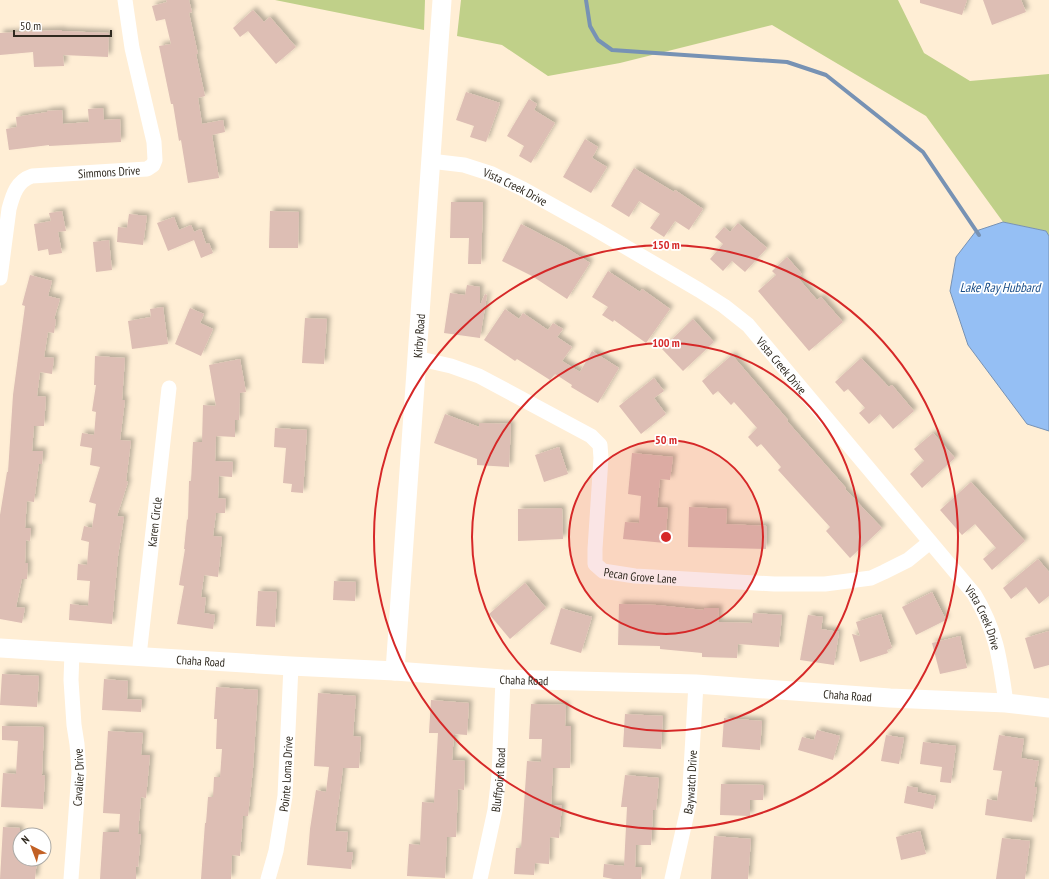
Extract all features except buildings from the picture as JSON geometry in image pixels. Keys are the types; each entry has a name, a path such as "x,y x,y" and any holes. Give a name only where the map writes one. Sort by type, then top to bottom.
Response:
{"street":[{"name":"Simmons Drive","path":"0,278 9,209 16,189 25,178 32,176 139,170 147,169 153,166 155,160 154,142 132,48 125,0"},
{"name":"Kirby Road","path":"394,671 442,0"},
{"name":"Vista Creek Drive","path":"430,162 464,165 492,174 509,182 699,290 724,306 748,325 974,594 985,611 999,652 1006,703"},
{"name":"Pecan Grove Lane","path":"416,358 451,366 479,376 591,436 600,445 601,458 595,564 603,572 643,577 774,584 825,584 871,578 908,560 930,542"},
{"name":"Karen Circle","path":"139,656 169,388"},
{"name":"Chaha Road","path":"0,648 394,671 503,679 696,684 890,698 1006,703 1049,708"},
{"name":"Cavalier Drive","path":"71,879 79,772 71,680 72,652"},
{"name":"Pointe Loma Drive","path":"268,879 276,851 285,796 291,666"},
{"name":"Bluffpoint Road","path":"480,879 495,810 498,782 503,679"},
{"name":"Baywatch Drive","path":"672,879 689,804 696,684"}],"green space":[{"path":"275,0 425,0 424,30"},
{"path":"461,0 898,0 924,53 970,81 1049,74 1049,236 1046,231 1003,222 926,116 772,25 620,63 548,76 502,45 457,36"}],"water":[{"name":"Lake Ray Hubbard","path":"1003,222 1046,231 1049,236 1049,431 1027,424 968,345 950,291 956,257 976,231"}],"waterway":[{"path":"586,0 590,26 598,40 612,50 787,62 826,75 923,152 979,235"}]}
